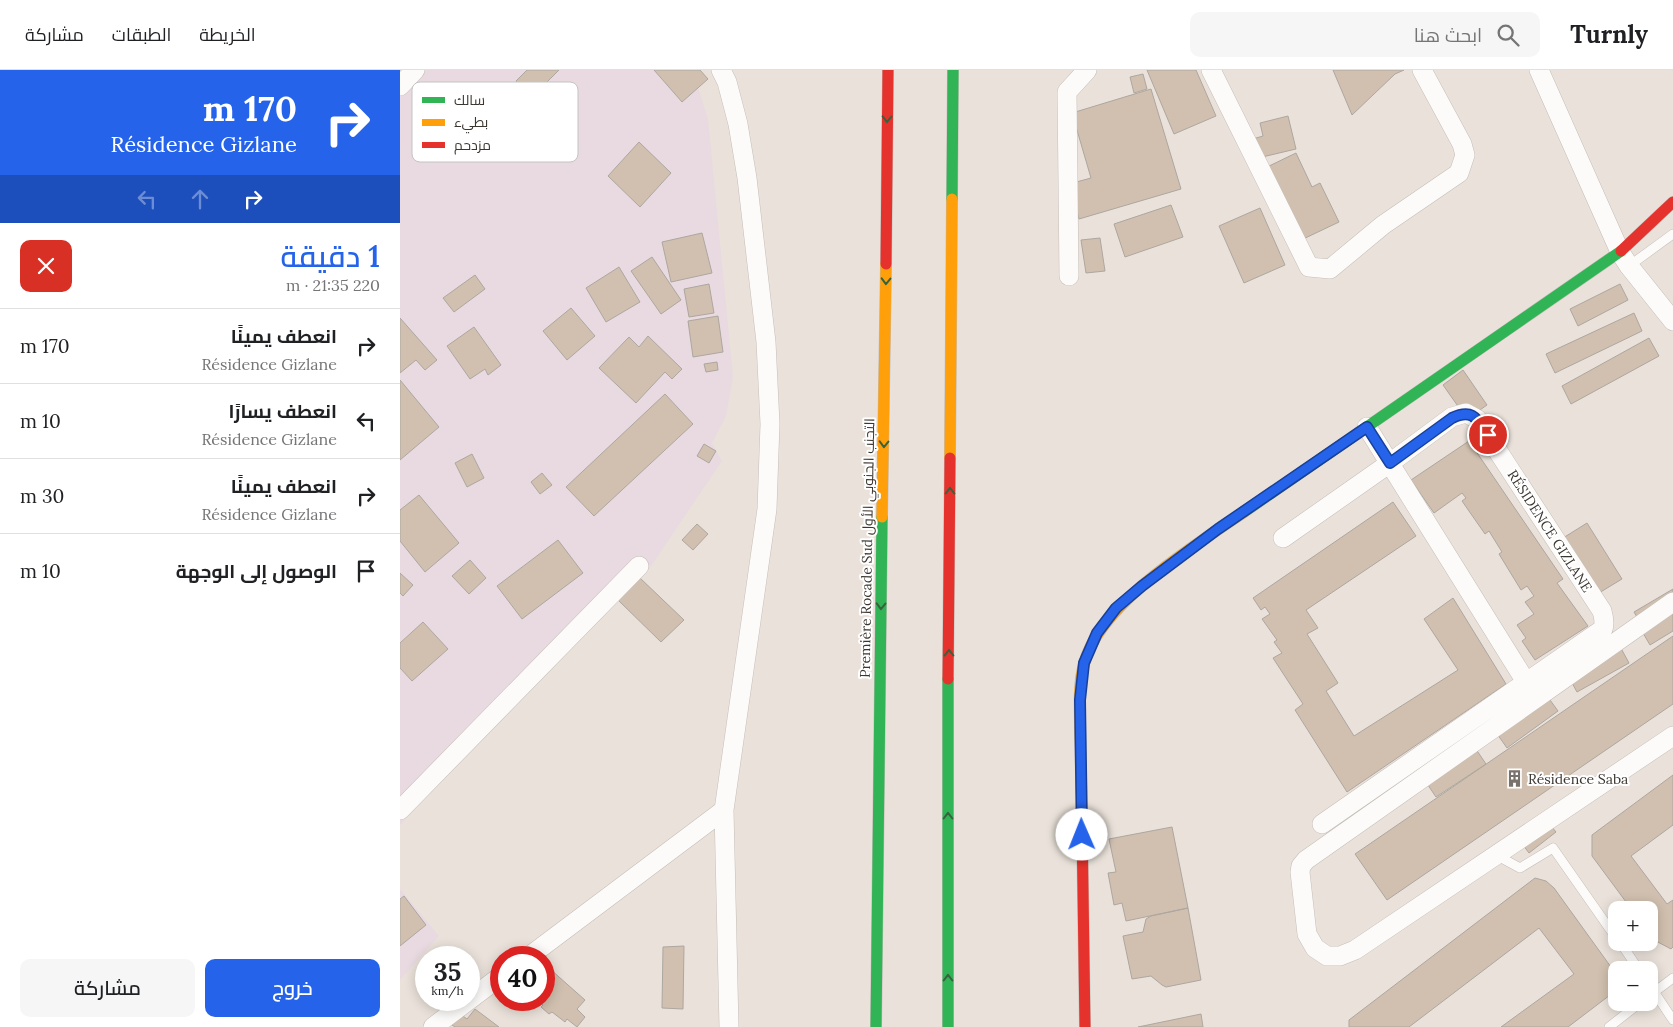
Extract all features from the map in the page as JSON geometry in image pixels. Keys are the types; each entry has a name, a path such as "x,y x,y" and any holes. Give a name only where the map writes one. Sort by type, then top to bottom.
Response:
{"main road":[{"name":"Première Rocade Sud التجنب الجنوبي الأول","path":"876,1027 888,70"},
{"path":"948,1027 948,716 953,70"},
{"path":"1085,1027 1080,700 1084,663 1097,633 1116,608 1218,529 1367,427 1624,259 1673,202"}],"street":[{"path":"400,86 415,70"},
{"path":"721,70 727,82 738,124 747,178 766,342 770,424 767,509 724,810 729,1027"},
{"path":"1069,276 1067,92 1086,70"},
{"path":"1211,70 1309,267 1330,269 1383,225 1459,172 1465,155 1462,144 1422,70"},
{"path":"1539,70 1624,259 1673,321"},
{"name":"RÉSIDENCE GIZLANE","path":"1283,538 1452,418 1466,413 1477,419 1483,427 1602,611 1605,624 1603,629 1322,824"},
{"path":"1367,427 1526,682"},
{"path":"400,810 639,566"},
{"path":"1673,602 1306,860 1301,866 1300,872 1307,934 1316,948 1328,956 1340,956 1355,950 1673,736"},
{"path":"543,946 724,810"},
{"path":"433,1027 490,984"}],"lane":[{"path":"1624,259 1673,234"},
{"path":"1495,855 1520,868 1553,848 1608,927"},
{"path":"1658,989 1673,978"},
{"path":"1658,1001 1673,1020"},
{"path":"1609,1027 1629,1011"}],"shaded area":[{"path":"400,70 689,70 696,81 708,119 733,376 726,416 712,443 722,461 651,566 400,825"},
{"path":"400,889 439,936 430,946 415,946 415,963 400,980"}],"building":[{"path":"527,70 559,70 547,82 516,81"},
{"path":"654,70 700,70 708,79 682,102"},
{"path":"1147,70 1196,70 1216,116 1174,134"},
{"path":"1333,70 1404,70 1395,74 1352,115"},
{"path":"1143,74 1147,89 1134,93 1130,77"},
{"path":"1151,89 1181,189 1079,219 1069,184 1091,178 1072,113"},
{"path":"1288,116 1296,149 1258,158 1253,139 1263,136 1260,123"},
{"path":"639,142 671,173 640,207 608,176"},
{"path":"1296,153 1312,187 1320,183 1339,222 1299,241 1263,169"},
{"path":"1171,205 1183,237 1125,257 1114,224"},
{"path":"1260,208 1285,265 1244,283 1219,226"},
{"path":"702,233 712,273 671,282 662,242"},
{"path":"1100,238 1105,271 1086,273 1081,240"},
{"path":"652,257 681,300 661,314 631,271"},
{"path":"619,267 640,302 606,322 586,288"},
{"path":"475,275 485,289 454,312 443,298"},
{"path":"709,284 714,313 689,317 684,289"},
{"path":"1620,284 1628,300 1578,326 1570,309"},
{"path":"571,308 595,336 567,360 543,331"},
{"path":"1634,313 1642,331 1555,373 1546,354"},
{"path":"718,316 723,352 693,357 688,321"},
{"path":"400,318 437,360 425,370 416,360 400,373"},
{"path":"474,327 501,365 488,375 485,369 470,379 447,346"},
{"path":"648,336 682,369 672,379 665,372 636,403 599,368 629,337 639,347"},
{"path":"1649,338 1659,356 1571,404 1562,386"},
{"path":"717,362 718,370 706,372 704,364"},
{"path":"1463,370 1487,405 1467,419 1443,385"},
{"path":"400,380 439,427 400,460"},
{"path":"665,394 693,424 594,516 566,487"},
{"path":"1469,441 1563,579 1557,583 1588,626 1535,660 1522,641 1526,638 1517,625 1534,614 1525,602 1534,596 1527,586 1521,590 1499,554 1502,552 1489,531 1485,534 1462,501 1466,498 1462,493 1434,513 1411,480"},
{"path":"704,444 716,451 709,463 697,456"},
{"path":"472,454 484,478 467,487 455,463"},
{"path":"542,473 552,485 540,494 531,482"},
{"path":"419,495 459,543 425,572 400,541 400,510"},
{"path":"1393,502 1416,536 1306,610 1318,628 1307,634 1338,683 1326,691 1354,736 1458,670 1424,619 1453,598 1506,684 1347,792 1295,710 1303,704 1273,658 1282,653 1274,642 1277,640 1262,619 1270,614 1265,607 1261,610 1253,598"},
{"path":"1587,523 1622,579 1589,599 1555,543"},
{"path":"697,524 708,534 693,550 682,540"},
{"path":"558,540 583,573 522,619 497,586"},
{"path":"470,560 486,578 469,594 452,576"},
{"path":"400,573 413,585 403,596 400,593"},
{"path":"640,578 684,620 661,642 618,600"},
{"path":"1673,589 1673,631 1650,645 1643,633 1646,632 1634,612"},
{"path":"423,622 448,649 412,681 400,668 400,643"},
{"path":"1611,630 1629,663 1577,692 1559,659"},
{"name":"Résidence Saba","path":"1673,636 1673,704 1387,900 1355,854"},
{"path":"1534,678 1558,711 1507,748 1483,714"},
{"path":"1461,727 1486,764 1436,797 1411,760"},
{"path":"1673,775 1673,825 1631,856 1667,904 1673,900 1673,947 1671,949 1658,942 1658,901 1625,901 1592,856 1592,835"},
{"path":"1547,821 1556,832 1529,853 1520,841"},
{"path":"1172,827 1188,908 1126,921 1122,903 1114,905 1108,873 1116,872 1109,839"},
{"path":"1535,878 1546,881 1554,888 1608,963 1608,997 1568,1027 1501,1027 1574,974 1539,928 1409,1027 1349,1027 1349,1020"},
{"path":"404,896 426,925 400,946 400,899"},
{"path":"1188,908 1201,980 1166,987 1151,976 1132,979 1123,936 1143,932 1146,919 1151,916"},
{"path":"684,946 683,1009 662,1008 663,947"},
{"path":"555,973 585,1000 577,1009 585,1017 577,1027 567,1019 565,1022 552,1012 549,1014 546,1011 555,1011"},
{"path":"473,1011 478,1011 499,1027 455,1027 452,1025 460,1014 467,1019"},
{"path":"1201,1014 1203,1027 1138,1027"}],"traffic: fast":[{"path":"952,199 953,70"},
{"path":"1244,512 1621,251"},
{"path":"876,1027 882,517"},
{"path":"948,679 948,1027"}],"traffic: slow":[{"path":"950,458 952,199"},
{"path":"882,517 886,264"},
{"path":"1082,824 1080,688 1084,664 1093,642 1108,620 1151,578 1175,559 1244,512"}],"traffic: jam":[{"path":"886,264 888,70"},
{"path":"1621,251 1673,202"},
{"path":"948,679 950,458"},
{"path":"1082,824 1085,1027"}],"place":[{"name":"Résidence Saba","path":"1514,779"}],"route":[{"path":"1082,835 1080,700 1084,663 1097,633 1116,608 1218,529 1367,427 1390,463 1458,414 1466,413 1472,415 1488,435"}]}
